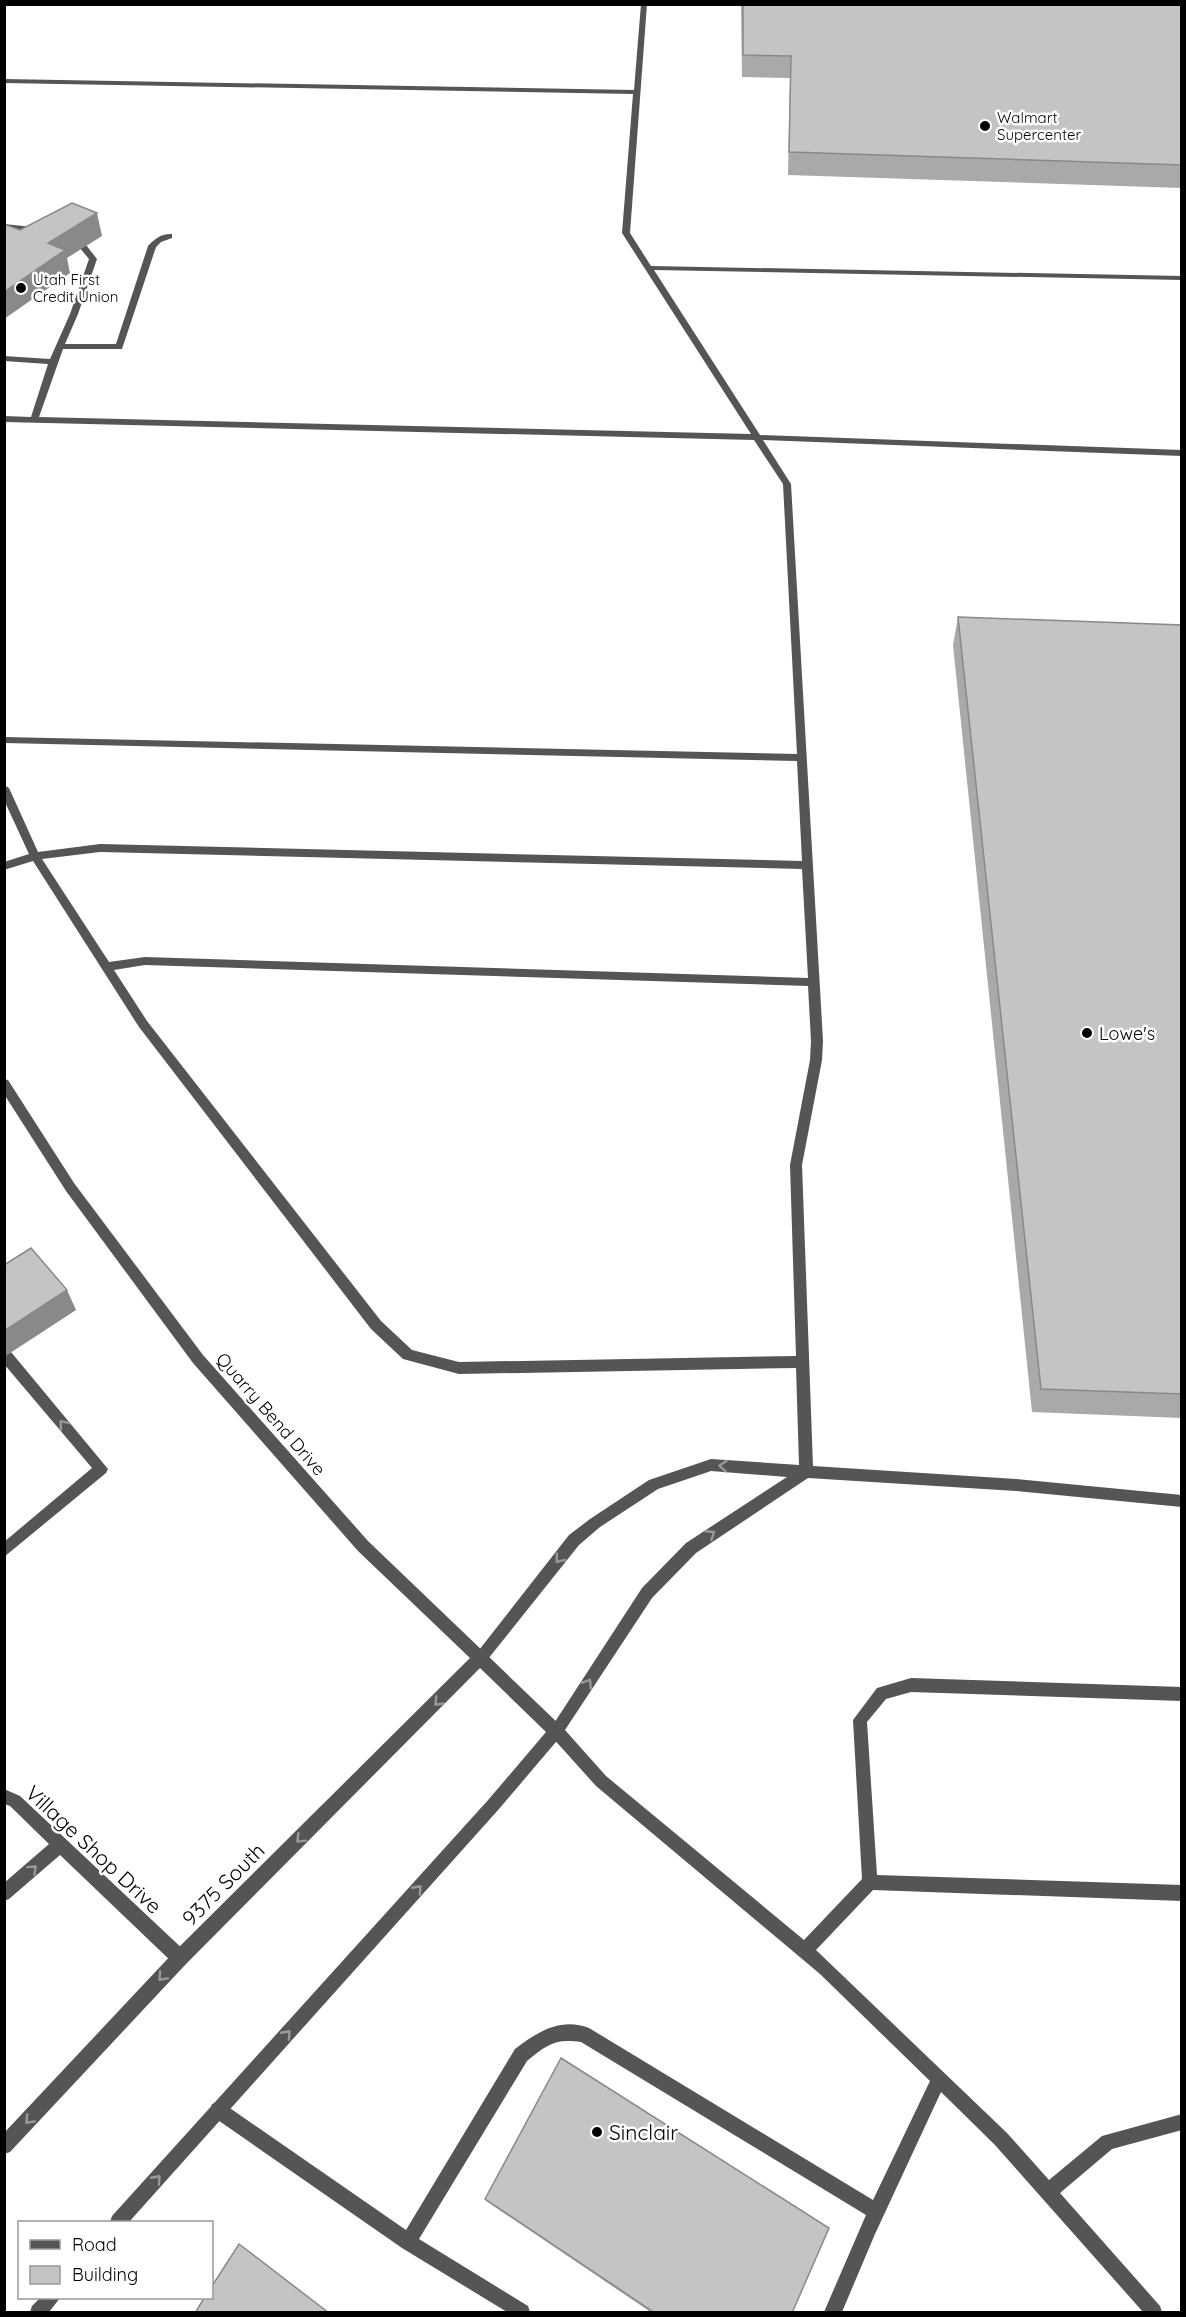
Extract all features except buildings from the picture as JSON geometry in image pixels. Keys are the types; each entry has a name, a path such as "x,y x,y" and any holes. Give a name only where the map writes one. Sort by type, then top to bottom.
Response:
{"street":[{"path":"120,2221 494,1804 556,1731 647,1593 691,1548 806,1473 796,1165 816,1060 787,484 626,233 644,4"},
{"path":"4,81 637,92"},
{"path":"4,226 38,228 48,232"},
{"path":"61,346 119,347 152,246 158,240 169,236"},
{"path":"34,420 53,362 93,259 83,247"},
{"path":"649,268 1182,278"},
{"path":"4,358 53,362"},
{"path":"4,420 757,437 1182,453"},
{"path":"4,740 801,758"},
{"path":"4,788 35,856 143,1024 376,1325 408,1355 459,1368 802,1362"},
{"path":"4,866 35,856 100,848 807,866"},
{"path":"106,967 145,961 813,982"},
{"name":"Quarry Bend Drive","path":"4,1083 70,1187 198,1359 363,1546 556,1731 601,1781 805,1950 1001,2139 1154,2313"},
{"path":"4,1551 101,1469 6,1356"},
{"name":"9375 South","path":"4,2146 180,1958 479,1659 574,1540 595,1523 654,1484 711,1465 1016,1485 1182,1501"},
{"path":"805,1950 870,1882 860,1720 882,1693 911,1685 1182,1694"},
{"name":"Village Shop Drive","path":"4,1796 15,1801 180,1958"},
{"path":"4,1894 61,1844"},
{"path":"870,1882 1182,1893"},
{"path":"408,2242 521,2055 545,2035 567,2031 582,2034 876,2211"},
{"path":"833,2313 876,2211 939,2079"},
{"path":"218,2110 408,2242 522,2313"},
{"path":"1048,2192 1108,2142 1182,2122"},
{"path":"38,2313 50,2299"}],"place":[{"name":"Walmart Supercenter","path":"985,126"},
{"name":"Utah First Credit Union","path":"21,288"},
{"name":"Lowe's","path":"1087,1033"},
{"name":"Sinclair","path":"597,2132"}]}
